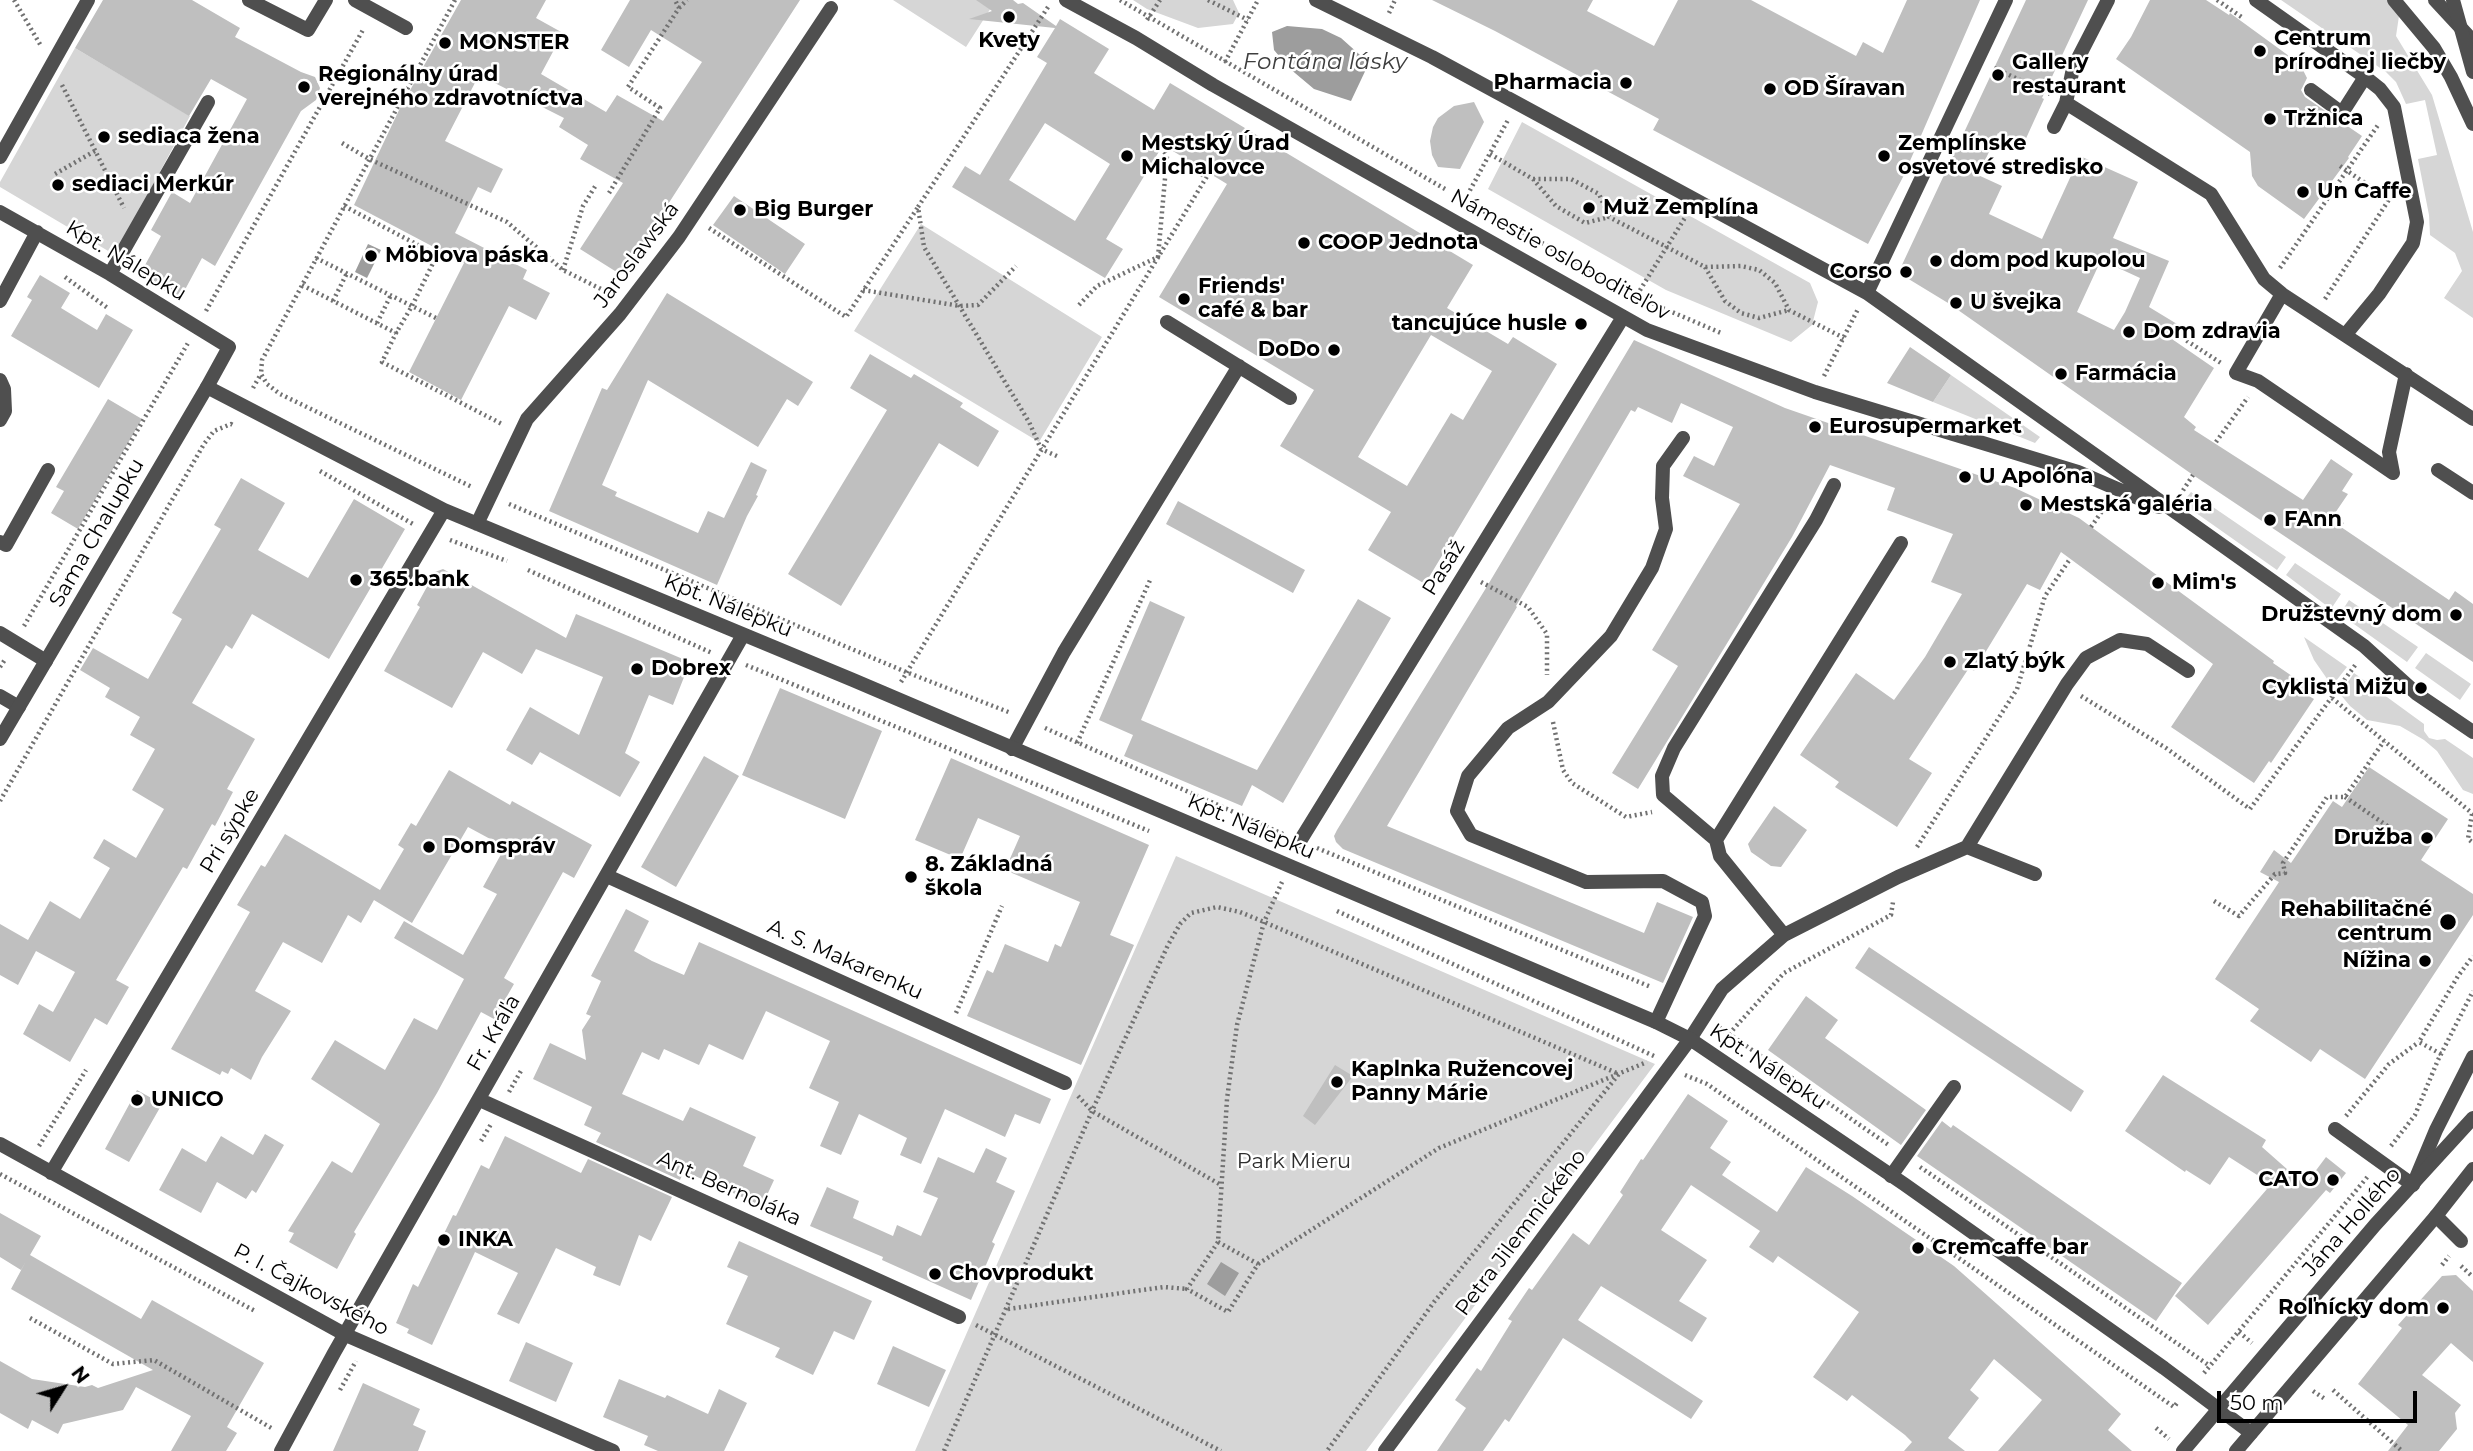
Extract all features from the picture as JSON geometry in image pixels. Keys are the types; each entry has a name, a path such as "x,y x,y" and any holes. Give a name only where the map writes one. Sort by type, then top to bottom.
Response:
{"street":[{"path":"0,157 88,0"},
{"path":"249,0 308,30 326,0"},
{"path":"355,0 406,28"},
{"name":"Námestie osloboditeľov","path":"1066,0 1647,330 1815,392 2078,472 2185,520"},
{"name":"Námestie osloboditeľov","path":"1316,0 1432,57 1867,293 2364,646 2417,694 2473,732"},
{"path":"1867,293 2006,0"},
{"path":"2054,127 2066,103 2073,68 2108,0"},
{"path":"2256,0 2365,77 2380,89 2394,107 2417,222 2413,243 2379,293 2346,334"},
{"path":"2394,0 2434,48 2451,76 2473,124"},
{"path":"2435,0 2473,41"},
{"path":"2453,0 2473,72"},
{"name":"Jaroslawská","path":"477,524 527,419 620,314 692,217 831,8"},
{"path":"2311,90 2342,113 2365,77"},
{"path":"110,274 208,102"},
{"path":"2066,103 2211,194 2264,279 2282,294 2473,419"},
{"name":"Kpt. Nálepku","path":"0,212 110,274 229,347"},
{"path":"0,301 37,232"},
{"path":"2282,294 2236,373 2258,382 2393,473 2389,452 2406,374"},
{"name":"Pasáž","path":"1300,841 1623,317"},
{"path":"1167,322 1290,398"},
{"name":"Sama Chalupku","path":"0,739 229,347"},
{"path":"1012,748 1059,661 1239,366"},
{"path":"0,380 4,389 5,411 0,420"},
{"name":"Kpt. Nálepku","path":"207,387 444,510 1012,748 1690,1039 1891,1176 2164,1368 2218,1411 2251,1433"},
{"path":"1656,1023 1705,916 1702,902 1663,881 1586,882 1471,835 1457,811 1468,776 1508,728 1548,702 1611,636 1655,558 1666,529 1662,498 1663,466 1683,438"},
{"path":"0,542 6,545 48,470"},
{"path":"2438,470 2473,493"},
{"path":"1784,935 1720,856 1716,840 1663,795 1662,776 1674,747 1816,520 1835,485"},
{"name":"Pri sýpke","path":"51,1173 444,510"},
{"path":"1716,840 1902,543"},
{"path":"0,634 46,661"},
{"name":"Fr. Kráľa","path":"285,1444 334,1353 743,635"},
{"path":"2035,874 1967,847 2065,686 2086,658 2120,640 2147,644 2188,671"},
{"path":"0,696 19,707"},
{"name":"Petra Jilemnického","path":"1385,1451 1672,1065 1722,989 1784,935 1898,877 1967,847"},
{"name":"A. S. Makarenku","path":"607,876 1065,1083"},
{"path":"2335,1129 2413,1185 2436,1130 2473,1057"},
{"path":"1891,1176 1954,1087"},
{"name":"Ant. Bernoláka","path":"480,1100 959,1317"},
{"name":"Jána Hollého","path":"2183,1451 2375,1225 2473,1118"},
{"name":"P. I. Čajkovského","path":"0,1144 346,1335 613,1451"},
{"path":"2236,1451 2473,1169"},
{"path":"2436,1216 2461,1241"}],"path":[{"path":"14,0 52,64"},
{"path":"455,0 262,360 261,374 267,384 280,394 492,497 906,672 1028,720 1300,841 1669,995"},
{"path":"676,0 679,8"},
{"path":"609,192 660,108 628,87 679,8 687,0"},
{"path":"692,217 846,317 1053,0"},
{"path":"1208,0 1248,20"},
{"path":"1213,85 1258,0"},
{"path":"2218,2 2253,25"},
{"path":"1978,60 2066,103"},
{"path":"2354,96 2373,108 2381,137"},
{"path":"1453,221 1517,104"},
{"path":"72,105 135,231"},
{"path":"2275,275 2378,125"},
{"path":"342,144 507,222 563,270 619,298"},
{"path":"1158,257 1167,156 1161,147"},
{"path":"55,174 95,150"},
{"path":"1490,154 1533,178 1556,206 1585,223 1609,217"},
{"path":"882,720 906,672 1208,175 1184,164 1166,167"},
{"path":"2340,166 2390,200"},
{"path":"1533,178 1571,179 1599,194 1609,217 1705,267 1741,265 1759,270 1775,283 1789,310 1844,338"},
{"path":"563,270 583,206 596,185"},
{"path":"2359,316 2338,305 2323,303 2390,200 2392,187"},
{"path":"1623,317 1696,201"},
{"path":"344,206 437,255 382,362 522,433"},
{"path":"918,207 924,247 1029,422 1041,449 1059,457"},
{"path":"1079,305 1097,286 1158,257"},
{"path":"316,258 436,318"},
{"path":"863,290 960,306 978,304 1016,266"},
{"path":"1705,267 1725,301 1741,313 1759,318 1789,310"},
{"path":"333,301 346,273"},
{"path":"65,277 109,309"},
{"path":"302,285 396,333"},
{"path":"1815,392 1867,293"},
{"path":"377,323 391,295"},
{"path":"2188,332 2184,339 2236,373"},
{"path":"2216,442 2258,382"},
{"path":"0,801 204,444"},
{"path":"1729,1034 1784,973 1891,915 1898,877 2017,689 2045,596 2070,559"},
{"path":"1077,743 1151,578"},
{"path":"2065,686 2166,748 2250,809 2310,725 2333,698 2355,666 2364,646"},
{"path":"2333,698 2472,814 2468,839 2473,843"},
{"path":"2345,797 2384,741"},
{"path":"2214,901 2239,916 2275,874 2285,873 2283,863 2327,797 2345,797 2389,827 2384,835"},
{"path":"1187,1289 1218,1242 1227,1099 1237,1025 1264,922 1280,885 1293,891"},
{"path":"948,1030 1002,906"},
{"path":"944,1451 1092,1111 1180,924 1191,913 1217,907 1240,912 1619,1074"},
{"path":"1007,1309 1164,1287 1187,1289 1228,1312 1258,1264 1439,1149 1657,1057 1331,908"},
{"path":"2335,1129 2389,1064 2419,1042 2473,956"},
{"path":"1704,1017 2210,1366 2415,1115 2441,1054 2473,992"},
{"path":"2419,1042 2441,1054"},
{"path":"1672,1065 1689,1078 1707,1084 2174,1407"},
{"path":"1327,1451 1434,1302 1619,1074"},
{"path":"1065,1083 1092,1111 1221,1185"},
{"path":"1218,1242 1258,1264"},
{"path":"2461,1266 2473,1277"},
{"path":"30,1318 113,1364 154,1360 285,1444"},
{"path":"2239,1332 2255,1345"},
{"path":"996,1335 1221,1451"},
{"path":"2309,1388 2325,1399"},
{"path":"2333,1390 2402,1451"},
{"path":"2156,1429 2170,1441"}],"green space":[{"path":"893,0 996,0 966,47"},
{"path":"1133,0 1233,0 1239,13 1233,24 1198,28 1147,9"},
{"path":"2281,0 2387,0 2399,16 2396,36 2432,95 2473,232 2473,318 2444,298 2462,271 2455,253 2430,235 2429,215 2418,159 2437,155 2425,100 2406,104 2396,82 2386,72"},
{"path":"75,48 190,116 115,255 0,187 0,182"},
{"path":"1522,122 1810,283 1818,302 1812,325 1791,342 1666,290 1488,189"},
{"path":"921,224 1102,337 1039,442 854,331"},
{"path":"1951,375 2040,437 2035,443 1933,402"},
{"path":"2191,492 2286,557 2277,570 2182,503"},
{"path":"2295,563 2341,594 2331,609 2286,575"},
{"path":"2349,600 2418,647 2407,662 2340,614"},
{"path":"2304,637 2347,667 2332,686 2314,660"},
{"path":"2426,653 2471,684 2460,700 2415,668"},
{"path":"2354,673 2424,724 2424,731 2429,738 2445,739 2473,758 2473,794 2463,790 2437,751 2424,740 2400,726 2367,720 2350,706 2340,694"},
{"name":"Park Mieru","path":"1176,856 1655,1064 1366,1451 915,1451"}],"water":[{"name":"Fontána lásky","path":"1287,26 1322,29 1341,38 1369,63 1351,101 1314,89 1289,68 1274,50 1272,32"},
{"path":"368,244 381,250 367,278 355,272"},
{"path":"1221,1262 1239,1273 1225,1296 1207,1284"}],"building":[{"path":"103,0 192,0 240,28 235,37 315,77 320,88 316,100 301,111 215,266 202,258 180,299 139,276 161,236 151,230 172,192 190,203 247,99 211,79 189,116 75,48"},
{"path":"461,0 546,0 536,18 563,33 541,74 606,112 617,95 663,121 702,62 651,30 629,67 601,50 630,0 800,0 641,246 625,268 615,271 580,249 623,183 580,159 588,145 559,127 564,118 479,75 445,141 503,169 491,193 478,187 455,233 527,270 523,279 550,293 536,320 509,306 461,400 409,372 464,263 354,205 400,108"},
{"path":"976,0 1013,0 1018,4 1023,3 1056,26 1060,19 1109,49 1094,73 1154,110 1170,83 1473,265 1447,308 1508,344 1513,337 1557,364 1425,584 1368,550 1391,512 1280,446 1314,390 1159,297 1227,184 1163,145 1106,239 1123,249 1105,278 952,187 965,166 980,175 1047,63 1037,57 1055,28 969,19 992,11","holes":["1045,123 1110,164 1075,221 1009,180","1431,335 1492,371 1463,420 1451,413 1407,486 1358,457"]},
{"path":"1432,0 1593,0 1587,11 1654,46 1678,0 1751,0 1856,56 1863,42 1883,53 1907,0 1980,0 1903,177 1868,244 1653,130 1659,119"},
{"path":"2026,0 2088,0 2023,145 1998,133 1978,175 2002,186 1989,214 2042,239 2080,156 2138,182 2113,238 2169,261 2149,307 2177,324 2169,337 2214,368 2184,417 2196,427 2194,430 2303,500 2331,459 2353,474 2342,491 2348,494 2333,516 2344,523 2341,527 2449,600 2455,591 2473,604 2473,662 2193,475 1948,303 1902,275 1901,267","holes":["2101,260 2140,278 2114,330 2077,312"]},
{"name":"Tržnica","path":"2150,0 2206,0 2229,15 2230,13 2300,64 2307,78 2301,90 2305,97 2362,136 2304,219 2258,186 2252,176 2250,152 2116,59"},
{"path":"1474,102 1484,122 1460,169 1438,167 1432,155 1430,141 1433,127 1438,118 1454,106"},
{"path":"734,196 805,244 785,274 713,225"},
{"path":"40,275 70,293 61,308 97,330 106,314 133,330 99,388 11,336 32,300 27,297"},
{"path":"667,293 813,382 798,406 787,399 758,447 648,380 602,485 617,492 615,496 698,533 708,511 724,518 751,462 767,470 756,495 758,496 717,585 549,511 602,388 607,390"},
{"path":"1634,340 1785,408 2015,488 2079,518 2311,689 2307,695 2314,699 2271,763 2269,761 2254,783 2171,727 2213,664 2061,552 2040,590 2027,584 1974,671 1969,668 1909,759 1932,773 1897,827 1835,787 1839,782 1800,755 1856,673 1894,700 1925,657 1962,594 1931,582 1953,534 1887,510 1895,488 1830,465 1792,537 1638,789 1612,773 1678,666 1652,650 1740,504 1683,476 1694,456 1714,466 1733,427 1681,403 1672,423 1638,407 1635,412 1631,410 1387,826 1644,933 1657,902 1693,917 1663,983 1343,849 1334,836 1337,830"},
{"path":"1910,347 1951,375 1933,402 1887,383"},
{"path":"870,354 911,378 914,374 963,403 960,407 999,431 978,467 939,443 841,606 788,574 887,410 850,388"},
{"path":"108,399 142,419 78,529 51,513 64,491 56,487"},
{"path":"241,478 285,503 258,550 308,578 354,499 405,529 329,659 252,614 232,649 226,645 192,703 255,739 227,789 233,792 215,826 212,824 187,869 183,867 116,980 129,987 107,1025 95,1018 70,1062 23,1034 39,1004 53,1012 75,972 36,951 18,985 0,975 0,924 28,940 50,901 80,919 110,868 93,858 104,839 136,858 164,809 132,790 155,749 130,735 140,717 105,697 110,688 80,670 93,648 148,679 182,619 172,613 221,529 214,525"},
{"path":"1178,501 1305,570 1293,593 1166,524"},
{"path":"443,569 566,638 576,614 690,662 673,705 649,695 625,753 640,762 620,797 540,752 532,765 506,750 530,707 579,735 603,677 536,649 522,674 483,652 452,708 384,671 420,607 417,605 435,572"},
{"path":"1358,599 1391,618 1283,803 1252,785 1242,806 1124,756 1133,735 1099,720 1150,601 1185,617 1141,720 1257,770"},
{"path":"780,688 882,731 845,819 742,775"},
{"path":"704,756 739,776 676,887 641,867"},
{"path":"951,758 1149,845 1110,935 1134,945 1081,1065 967,1016 987,970 993,973 1005,944 1048,962 1055,944 1061,947 1080,902 1005,870 1020,836 978,818 960,859 915,840"},
{"path":"2369,767 2448,819 2421,860 2473,894 2473,915 2365,1079 2320,1049 2311,1062 2250,1021 2259,1009 2215,979 2279,882 2260,872 2274,850 2291,863 2333,801 2342,807"},
{"path":"449,770 510,805 512,801 592,845 574,878 563,872 504,978 514,984 494,1019 481,1012 437,1093 354,1232 356,1234 337,1269 289,1242 294,1233 288,1231 332,1161 352,1173 380,1124 311,1079 335,1040 385,1070 414,1018 437,1030 464,979 394,938 404,921 463,955 497,894 483,887 505,847 468,827 412,923 374,900 361,923 348,915 322,963 283,942 255,991 291,1011 251,1080 231,1068 228,1074 222,1071 220,1075 171,1049 250,912 237,905 261,865 265,867 285,834 380,890 404,849 398,845 411,823 416,826"},
{"path":"1774,806 1807,830 1781,867 1771,866 1751,852 1748,844"},
{"path":"626,909 649,921 634,951 652,961 684,975 699,942 1051,1099 1040,1124 1015,1114 1005,1137 945,1109 921,1164 900,1155 907,1138 859,1114 841,1155 820,1146 839,1102 809,1088 830,1041 766,1011 743,1060 709,1044 699,1065 664,1049 659,1060 642,1052 622,1094 683,1121 690,1107 756,1137 743,1166 774,1180 762,1206 684,1171 680,1180 596,1142 601,1133 584,1125 592,1107 533,1079 550,1043 586,1060 582,1030 591,1016 586,1014 601,981 591,976"},
{"path":"1869,947 2084,1091 2071,1112 1855,968"},
{"path":"1806,996 1838,1020 1825,1038 1926,1110 1901,1145 1768,1050"},
{"path":"1335,1065 1353,1076 1315,1125 1303,1116"},
{"path":"2163,1075 2266,1140 2262,1147 2305,1185 2326,1157 2346,1173 2330,1193 2326,1190 2208,1325 2175,1296 2267,1189 2261,1185 2265,1180 2229,1157 2210,1185 2186,1170 2185,1172 2125,1131"},
{"path":"137,1090 162,1104 129,1162 105,1149"},
{"path":"1688,1094 1728,1121 1710,1148 1731,1162 1722,1175 1777,1212 1806,1167 1852,1196 1954,1266 2121,1414 2108,1430 2132,1451 1998,1451 2042,1400 1994,1359 1970,1390 1979,1398 1948,1438 1965,1451 1904,1451 1912,1442 1905,1435 1852,1395 1847,1401 1813,1377 1859,1312 1778,1256 1773,1263 1749,1247 1760,1231 1691,1185 1661,1230 1707,1260 1679,1301 1707,1318 1692,1342 1601,1286 1578,1320 1703,1401 1691,1419 1563,1338 1509,1422 1505,1419 1483,1451 1437,1451 1466,1408 1455,1400 1477,1368 1481,1371 1512,1321 1508,1319 1529,1288 1532,1290 1573,1233 1589,1245 1623,1195 1620,1192 1641,1159 1643,1160"},
{"path":"1942,1121 1951,1128 1953,1125 2182,1283 2156,1321 1917,1156"},
{"path":"265,1134 284,1145 256,1193 252,1190 246,1199 217,1182 201,1213 159,1190 182,1148 206,1162 221,1136 253,1155"},
{"path":"505,1136 581,1173 588,1159 672,1197 651,1241 639,1235 620,1286 593,1275 596,1267 556,1248 519,1324 497,1314 518,1273 475,1252 432,1345 407,1333 409,1329 396,1323 413,1284 418,1287 481,1165 489,1169"},
{"path":"986,1148 1007,1158 996,1182 1015,1191 992,1242 995,1244 971,1300 882,1260 883,1257 810,1226 827,1187 859,1201 853,1218 893,1236 897,1225 921,1236 938,1198 923,1192 938,1157 974,1173"},
{"path":"0,1213 41,1236 30,1255 141,1319 152,1300 264,1363 227,1427 237,1433 226,1451 171,1451 191,1416 136,1387 123,1410 63,1424 58,1434 32,1420 28,1429 0,1413 0,1361 32,1379 85,1387 92,1385 98,1388 153,1370 11,1289 26,1261 21,1270 0,1257"},
{"path":"739,1241 872,1301 854,1340 834,1331 813,1375 775,1357 780,1348 726,1324 748,1276 727,1267"},
{"path":"2456,1275 2473,1291 2473,1362 2451,1343 2422,1375 2461,1405 2455,1413 2457,1429 2439,1451 2388,1451 2408,1425 2358,1384 2402,1328 2398,1325 2442,1276"},
{"path":"526,1342 573,1363 556,1402 509,1381"},
{"path":"893,1346 946,1370 929,1407 877,1384"},
{"path":"619,1379 665,1398 667,1395 708,1414 719,1389 747,1403 724,1451 658,1451 644,1445 648,1436 603,1417"},
{"path":"363,1383 420,1409 413,1425 426,1431 418,1451 333,1451"}],"place":[{"name":"Kvety","path":"1009,17"},
{"name":"MONSTER","path":"445,43"},
{"name":"Centrum prírodnej liečby","path":"2260,51"},
{"name":"Gallery restaurant","path":"1998,75"},
{"name":"Pharmacia","path":"1626,83"},
{"name":"Regionálny úrad verejného zdravotníctva","path":"304,87"},
{"name":"OD Šíravan","path":"1770,89"},
{"name":"Tržnica","path":"2270,119"},
{"name":"sediaca žena","path":"104,137"},
{"name":"Mestský Úrad Michalovce","path":"1127,156"},
{"name":"Zemplínske osvetové stredisko","path":"1884,156"},
{"name":"sediaci Merkúr","path":"58,185"},
{"name":"Un Caffe","path":"2303,192"},
{"name":"Muž Zemplína","path":"1589,208"},
{"name":"Big Burger","path":"740,210"},
{"name":"COOP Jednota","path":"1304,243"},
{"name":"Möbiova páska","path":"371,256"},
{"name":"dom pod kupolou","path":"1936,261"},
{"name":"Corso","path":"1906,272"},
{"name":"Friends' café & bar","path":"1184,299"},
{"name":"U švejka","path":"1956,303"},
{"name":"tancujúce husle","path":"1581,324"},
{"name":"Dom zdravia","path":"2129,332"},
{"name":"DoDo","path":"1334,350"},
{"name":"Farmácia","path":"2061,374"},
{"name":"Eurosupermarket","path":"1815,427"},
{"name":"U Apolóna","path":"1965,477"},
{"name":"Mestská galéria","path":"2026,505"},
{"name":"FAnn","path":"2270,520"},
{"name":"365.bank","path":"356,580"},
{"name":"Mim's","path":"2158,583"},
{"name":"Družstevný dom","path":"2456,615"},
{"name":"Zlatý býk","path":"1950,662"},
{"name":"Dobrex","path":"637,669"},
{"name":"Cyklista Mižu","path":"2421,688"},
{"name":"Družba","path":"2427,838"},
{"name":"Domspráv","path":"429,847"},
{"name":"8. Základná škola","path":"911,877"},
{"name":"Rehabilitačné centrum","path":"2448,922"},
{"name":"Nížina","path":"2425,961"},
{"name":"Kaplnka Ružencovej Panny Márie","path":"1337,1082"},
{"name":"UNICO","path":"137,1100"},
{"name":"CATO","path":"2333,1180"},
{"name":"INKA","path":"444,1240"},
{"name":"Cremcaffe bar","path":"1918,1248"},
{"name":"Chovprodukt","path":"935,1274"},
{"name":"Roľnícky dom","path":"2443,1308"}]}
